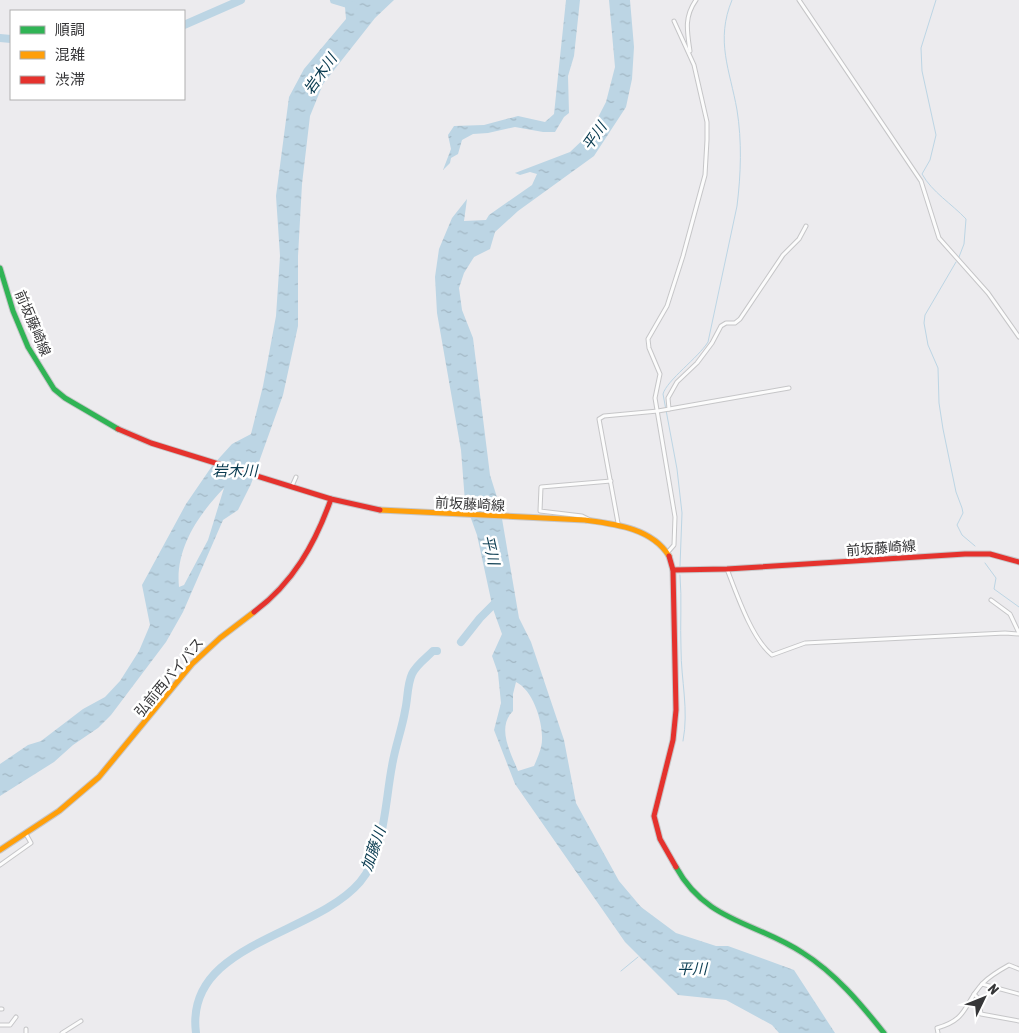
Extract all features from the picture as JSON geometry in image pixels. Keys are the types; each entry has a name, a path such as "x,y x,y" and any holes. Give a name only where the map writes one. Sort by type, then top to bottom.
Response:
{"main road":[{"name":"前坂藤崎線","path":"0,268 13,312 28,347 54,389 106,423 151,443 292,486 331,500 382,510 417,513 590,520 618,524 651,537 668,552"},
{"name":"弘前西バイパス","path":"0,850 74,799 110,765 192,664 214,642 272,598 286,584 314,544 331,500"},
{"path":"668,552 673,570 676,710 674,740 654,816 660,839 681,877 702,902 727,917 802,952 826,970 860,1003 884,1033"},
{"name":"前坂藤崎線","path":"673,570 726,570 965,554 990,554 1019,562"}],"street":[{"path":"668,552 674,545 675,517 660,411 655,398 660,374 648,348 648,339 667,306 705,175 707,122 690,54 686,27 688,11 696,0"},
{"path":"799,0 921,181 939,238 992,298 1019,338"},
{"path":"674,21 690,54"},
{"path":"669,409 668,398 674,386 702,357 721,326 726,323 735,323 740,319 783,255 799,239 806,226"},
{"path":"618,524 599,419 604,416 660,411 790,388"},
{"path":"292,486 296,477"},
{"path":"590,520 582,516 540,511 541,487 611,481"},
{"path":"726,570 748,620 772,655 805,643 1005,632 1019,633 1010,614 991,600"},
{"path":"0,865 31,842 26,833"},
{"path":"938,1033 937,1028 953,1024 966,1009 982,984 1009,965 1019,969"},
{"path":"982,984 1019,994"},
{"path":"974,994 979,1000 981,1014 1019,1021"},
{"path":"0,1025 10,1025 16,1017"},
{"path":"62,1033 81,1021"}],"water":[{"name":"岩木川","path":"348,0 394,0 375,18 323,84 310,116 302,184 298,256 298,326 283,395 251,484 238,510 223,520 183,612 166,642 111,715 98,728 73,745 54,762 0,796 0,764 28,745 41,741 83,709 105,697 120,681 139,651 150,625 142,585 186,504 212,466 232,444 251,434 263,386 276,316 280,256 276,196 289,97 304,69 346,19 345,7","holes":["224,488 208,540 184,585 179,587 181,559 190,533 214,498"]},
{"path":"566,0 580,0 574,56 568,76 569,113 564,117 555,132 515,127 473,134 462,140 458,154 451,158 450,163 443,170 451,149 448,135 454,126 484,125 518,116 545,122 554,114"},
{"name":"平川","path":"609,0 630,0 634,47 632,79 626,107 594,156 518,211 495,232 490,249 474,257 464,273 459,288 462,310 473,338 490,475 500,507 519,618 531,642 564,740 576,803 619,881 641,907 676,933 716,946 728,946 794,970 835,1033 779,1033 772,1025 726,1000 678,995 625,942 515,784 494,730 501,703 498,673 492,656 502,634 493,609 477,535 465,502 461,450 437,313 435,277 439,249 452,218 467,199 464,221 486,220 489,215 532,185 537,174 530,172 520,175 515,173 570,152 590,133 606,102 615,67","holes":["516,682 522,686 536,707 541,724 542,740 534,766 518,771 505,733 508,718 513,711 513,694"]}],"waterway":[{"path":"185,25 241,0"},
{"path":"334,0 354,6"},
{"path":"680,566 682,513 677,469 663,394 670,382 708,342 737,206 740,134 724,42 727,15 732,0"},
{"path":"936,0 921,48 922,71 936,135 930,160 922,174 937,192 966,219 964,244 959,257"},
{"path":"0,38 10,39"},
{"path":"956,262 925,315 924,323 928,345 938,368 939,403 943,429 956,492 963,513 957,525 962,535 975,546"},
{"path":"985,563 996,578 994,589 1019,607"},
{"path":"680,575 681,661 685,718 683,741"},
{"name":"加藤川","path":"461,642 480,618 499,599"},
{"name":"加藤川","path":"196,1033 198,1003 210,979 230,960 339,900 360,882 368,870 375,856 383,826 393,759 404,718 410,678 419,665 433,651 437,651"},
{"path":"621,971 638,957"}],"traffic: fast":[{"path":"0,268 13,311 28,347 54,389 65,398 118,429"},
{"path":"676,867 688,885 717,910 785,943 815,961 836,979 884,1033"}],"traffic: slow":[{"path":"380,510 585,520 608,523 643,533 653,539 669,556"},
{"path":"0,850 59,811 99,777 192,664 220,638 254,612"}],"traffic: jam":[{"path":"118,429 151,443 331,499 380,510"},
{"path":"254,612 280,588 301,561 318,532 331,499"},
{"path":"673,570 727,569 965,554 990,554 1019,562"},
{"path":"669,556 673,570 676,710 673,740 654,816 660,839 676,867"}]}
